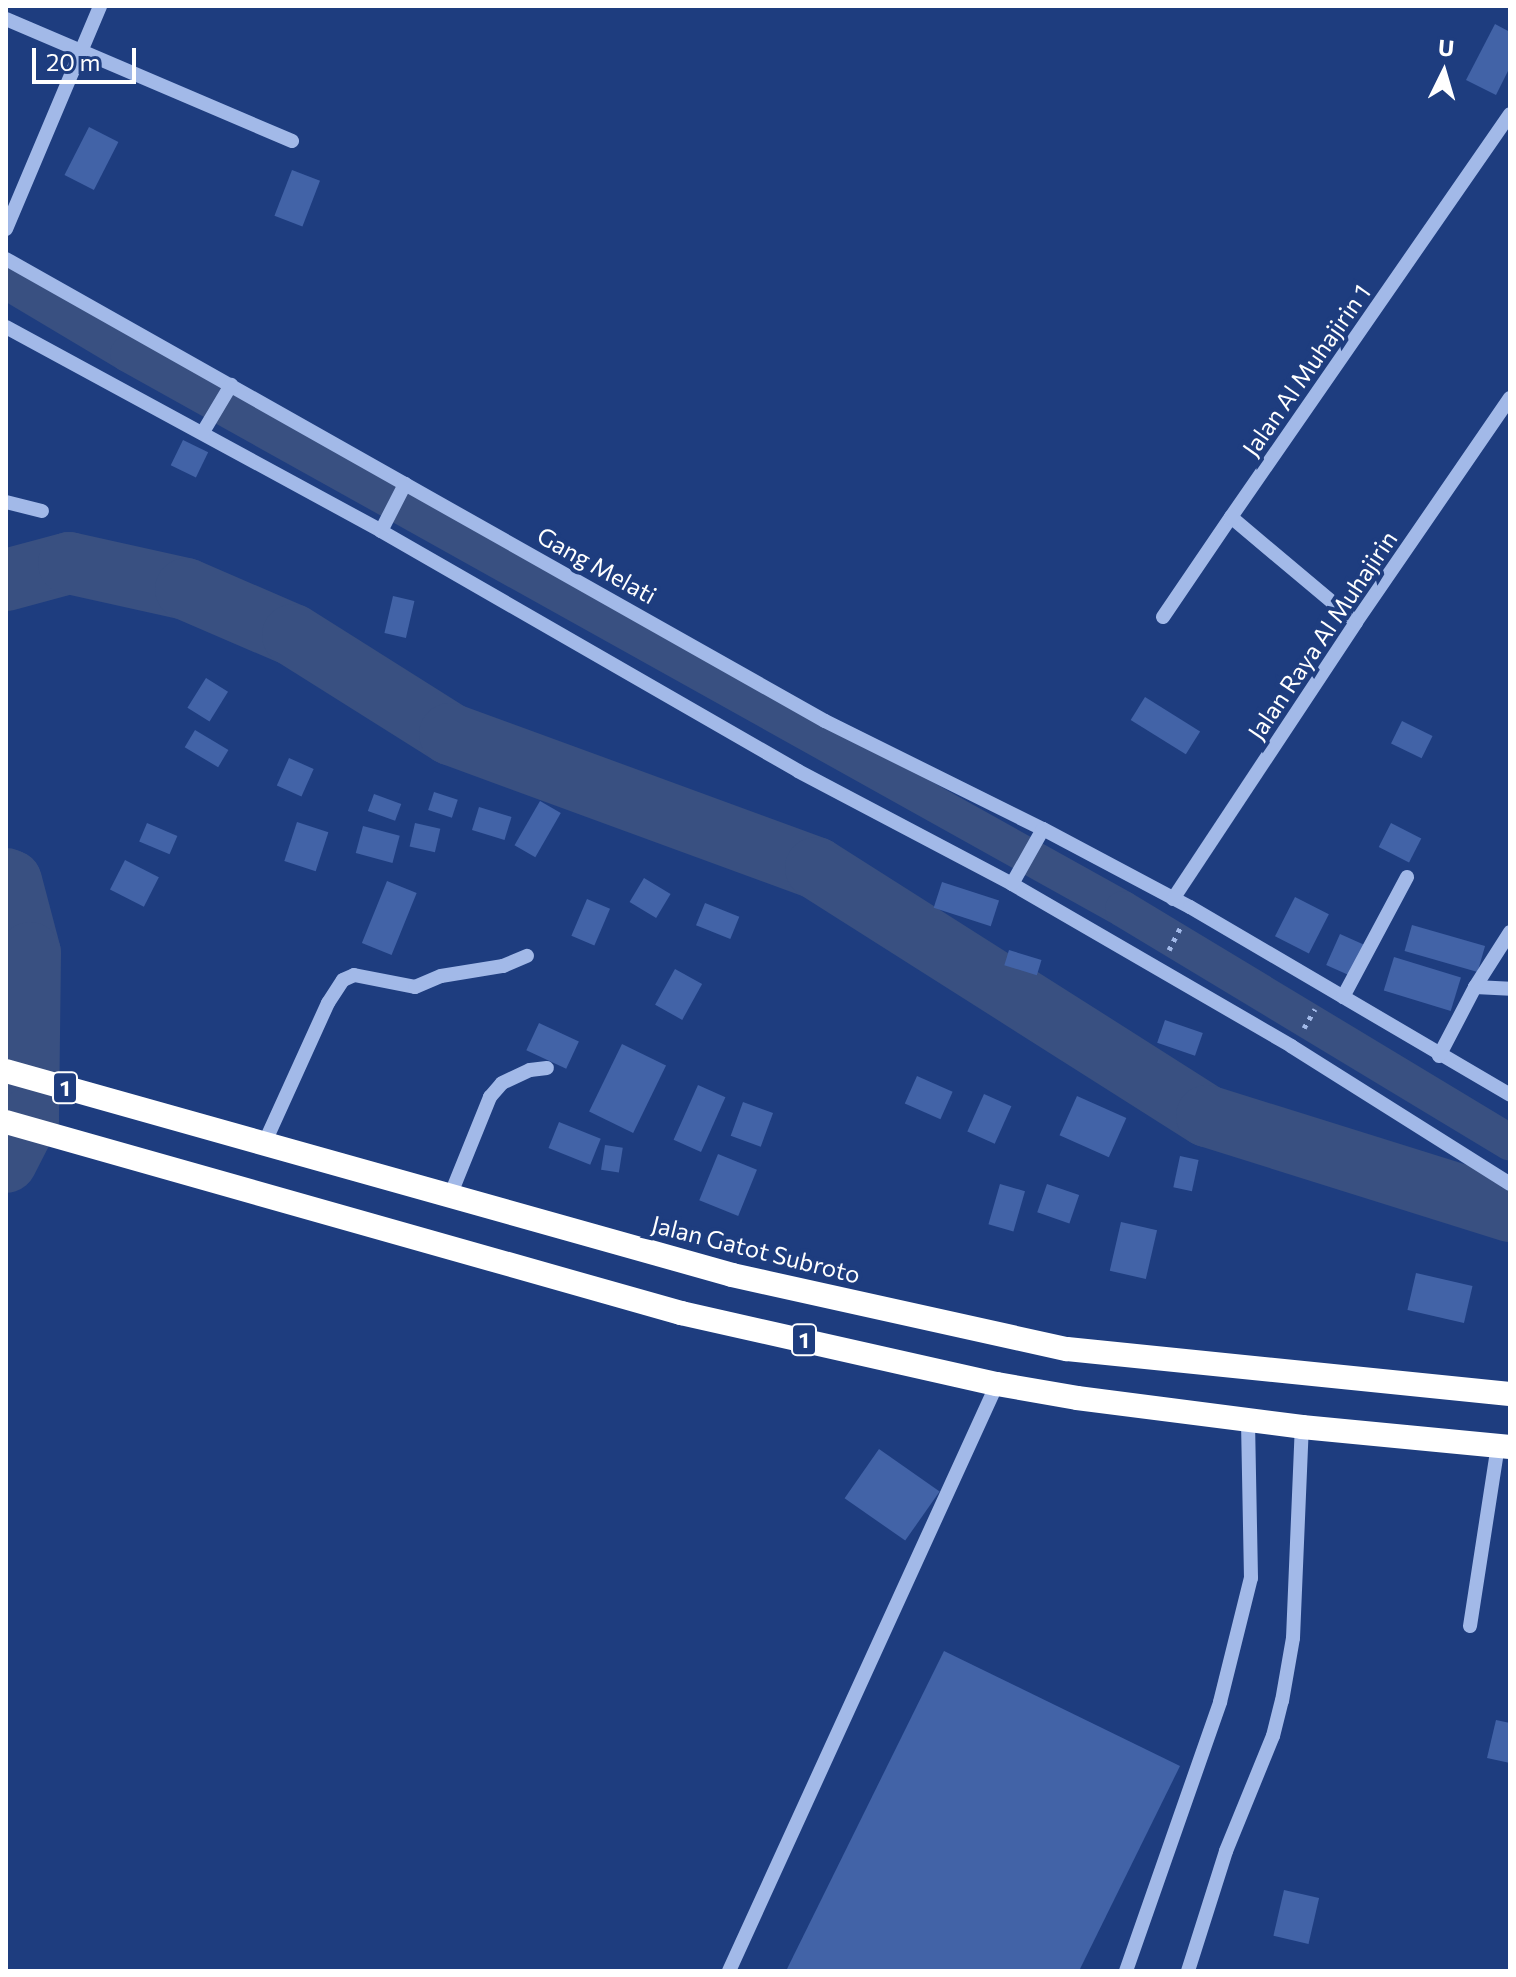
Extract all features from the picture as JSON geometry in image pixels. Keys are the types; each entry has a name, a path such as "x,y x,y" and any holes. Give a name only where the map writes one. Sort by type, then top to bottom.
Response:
{"highway":[{"name":"Jalan Gatot Subroto","path":"6,1071 732,1275 1067,1349 1510,1394"},
{"name":"1","path":"6,1122 681,1313 997,1384 1077,1398 1302,1427 1504,1447"}],"street":[{"path":"6,229 100,6"},
{"path":"6,19 292,141"},
{"name":"Jalan Al Muhajirin 1","path":"1163,617 1510,114"},
{"name":"Gang Melati","path":"6,259 402,490 825,721 1043,829 1173,899 1510,1095"},
{"path":"6,327 206,427 383,527 798,771 1013,882 1291,1046 1510,1184"},
{"path":"206,427 229,389"},
{"name":"Jalan Raya Al Muhajirin","path":"1173,899 1356,622 1510,398"},
{"path":"383,527 402,490"},
{"path":"6,502 42,511"},
{"path":"1231,517 1356,622"},
{"path":"1013,882 1043,829"},
{"path":"1343,997 1407,877"},
{"path":"1439,1056 1475,987 1510,932"},
{"path":"264,1144 328,1003 343,980 354,975 415,987 441,976 503,966 527,956"},
{"path":"1475,987 1510,989"},
{"path":"450,1196 490,1097 502,1083 530,1070 547,1068"},
{"path":"729,1971 997,1384"},
{"path":"1126,1971 1220,1702 1251,1578 1248,1419"},
{"path":"1188,1971 1226,1851 1273,1736 1282,1701 1293,1638 1302,1427"},
{"path":"1470,1626 1504,1447"}],"building":[{"path":"1495,24 1510,32 1510,67 1496,95 1466,80"},
{"path":"89,127 118,142 94,190 64,175"},
{"path":"292,170 320,181 302,226 274,216"},
{"path":"183,440 208,452 196,477 171,465"},
{"path":"393,596 414,601 406,638 384,633"},
{"path":"206,678 228,692 210,721 187,708"},
{"path":"1145,697 1200,731 1186,754 1131,720"},
{"path":"1402,721 1433,736 1422,758 1391,743"},
{"path":"195,730 228,750 218,767 185,747"},
{"path":"289,758 314,769 301,796 277,785"},
{"path":"434,792 458,800 452,818 428,810"},
{"path":"374,794 401,804 395,821 368,811"},
{"path":"540,801 561,813 535,857 514,845"},
{"path":"479,807 512,817 504,840 472,830"},
{"path":"297,822 328,832 316,871 284,861"},
{"path":"147,823 177,836 170,854 139,841"},
{"path":"415,823 440,829 435,852 410,846"},
{"path":"1391,823 1421,838 1409,862 1379,847"},
{"path":"363,826 400,836 392,863 356,853"},
{"path":"125,860 159,877 144,907 110,889"},
{"path":"644,878 671,894 656,918 630,902"},
{"path":"387,881 417,893 392,955 362,943"},
{"path":"942,882 999,901 991,926 934,908"},
{"path":"1295,897 1329,914 1309,953 1275,936"},
{"path":"587,899 610,909 594,946 571,936"},
{"path":"705,903 739,917 730,939 696,925"},
{"path":"1412,925 1485,946 1478,972 1405,951"},
{"path":"1340,934 1365,945 1351,976 1326,965"},
{"path":"1009,950 1042,960 1037,975 1004,965"},
{"path":"1394,957 1461,977 1451,1011 1384,990"},
{"path":"675,969 702,984 682,1020 655,1005"},
{"path":"1165,1020 1203,1033 1195,1056 1157,1043"},
{"path":"539,1023 579,1042 566,1069 526,1050"},
{"path":"622,1044 666,1065 633,1133 589,1111"},
{"path":"917,1076 953,1092 940,1119 905,1103"},
{"path":"698,1085 725,1097 701,1152 674,1140"},
{"path":"984,1094 1011,1106 995,1144 967,1131"},
{"path":"1077,1096 1126,1118 1109,1157 1060,1135"},
{"path":"743,1102 773,1113 761,1147 731,1136"},
{"path":"559,1122 601,1139 590,1165 549,1148"},
{"path":"605,1145 623,1148 619,1173 601,1170"},
{"path":"718,1154 757,1170 738,1216 699,1200"},
{"path":"1180,1156 1199,1160 1192,1191 1173,1187"},
{"path":"1000,1184 1025,1191 1013,1232 988,1224"},
{"path":"1047,1184 1079,1195 1069,1223 1037,1212"},
{"path":"1121,1222 1157,1230 1146,1279 1110,1271"},
{"path":"1416,1273 1473,1286 1464,1323 1407,1310"},
{"path":"879,1449 940,1491 905,1541 845,1498"},
{"path":"944,1651 1180,1766 1079,1971 786,1971"},
{"path":"1496,1720 1510,1723 1510,1763 1487,1758"},
{"path":"1284,1890 1319,1898 1309,1944 1273,1936"}],"waterway":[{"path":"6,281 128,354 1123,909 1510,1142"},
{"path":"6,580 69,563 186,589 293,635 450,734 816,868 1207,1116 1510,1211"},
{"path":"6,879 11,881 30,953 28,1119 6,1162"}]}
